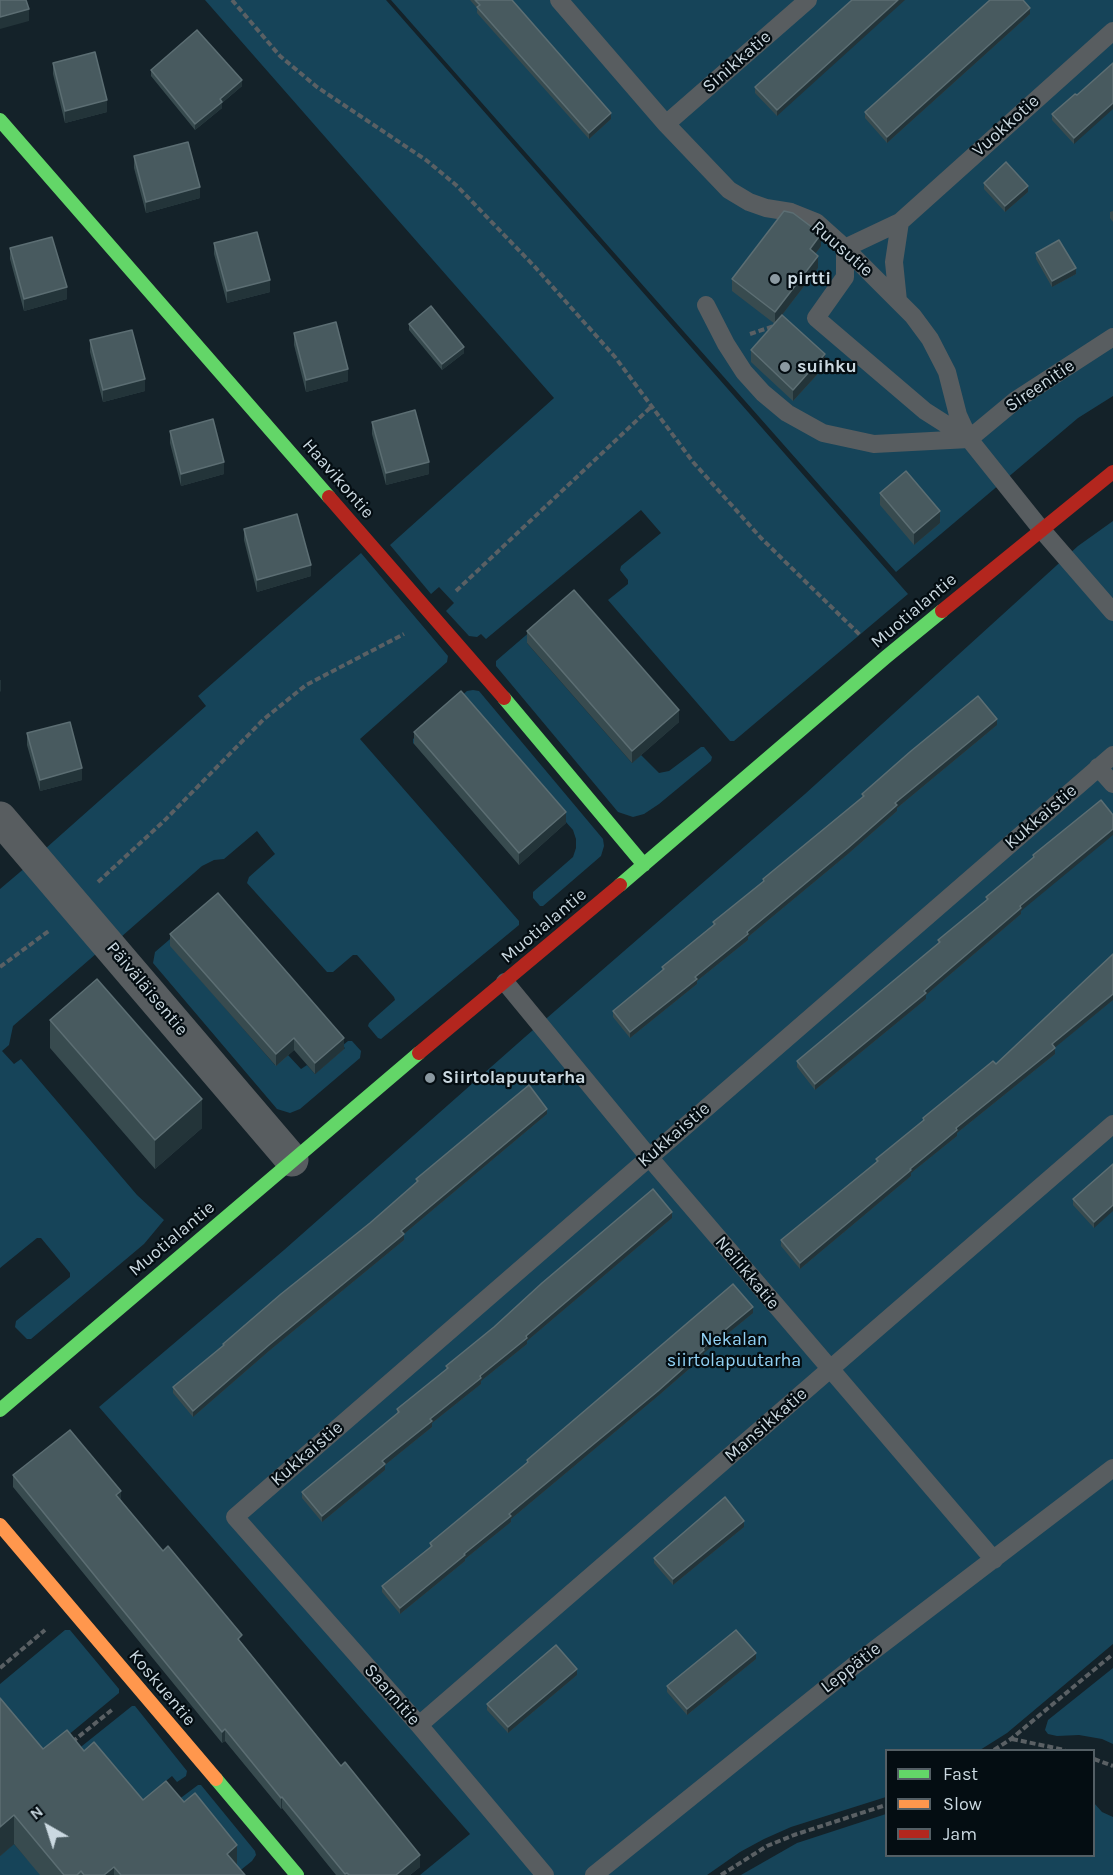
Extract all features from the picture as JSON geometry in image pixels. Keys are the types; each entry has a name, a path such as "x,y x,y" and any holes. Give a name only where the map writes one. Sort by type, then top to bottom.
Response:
{"street":[{"name":"Haavikontie","path":"0,120 432,614 644,864"},
{"name":"Muotialantie","path":"0,1410 886,657 1113,472"},
{"name":"Päiväläisentie","path":"0,818 292,1160"},
{"name":"Koskuentie","path":"0,1525 297,1875"}],"lane":[{"name":"Ruusutie","path":"559,0 666,124 729,190 749,202 766,208 791,212 816,222 913,316 930,339 947,372 958,415 969,439 1041,529 1113,612"},
{"name":"Sinikkatie","path":"666,124 808,0"},
{"name":"Vuokkotie","path":"845,248 900,222 1113,31"},
{"path":"898,301 894,262 900,222"},
{"path":"845,248 845,277 816,318 925,411 969,439"},
{"path":"706,305 726,344 744,372 763,393 787,413 823,433 874,444 969,439"},
{"name":"Sireenitie","path":"969,439 1016,400 1113,337"},
{"name":"Kukkaistie","path":"235,1517 1113,754"},
{"path":"1098,767 1113,784"},
{"name":"Neilikkatie","path":"505,982 649,1157 994,1560"},
{"name":"Mansikkatie","path":"419,1725 1113,1124"},
{"name":"Leppätie","path":"594,1875 856,1664 1113,1468"},
{"name":"Saarnitie","path":"235,1517 419,1725 546,1875"}],"path":[{"path":"232,0 280,56 317,87 426,160 456,185 542,275 615,357 693,462 761,538 886,657"},
{"path":"726,344 773,326 816,318"},
{"path":"0,967 47,933 164,821 264,719 306,685 417,627 652,406"},
{"path":"0,1668 71,1608"},
{"path":"996,1749 1011,1739 1113,1654"},
{"path":"69,1745 138,1688"},
{"path":"1011,1739 1060,1749"},
{"path":"1095,1759 1113,1766"},
{"path":"721,1875 776,1842 885,1805"}],"green space":[{"path":"205,0 386,0 908,594 734,741 730,741 608,600 628,584 628,580 620,570 621,566 661,533 641,510 486,639 481,634 477,637 469,636 446,611 454,603 439,587 431,594 390,545 554,398"},
{"path":"391,0 1113,0 1113,396 1078,418 896,572"},
{"name":"Nekalan siirtolapuutarha","path":"1113,521 1113,1644 1007,1733 982,1749 885,1749 885,1797 791,1827 740,1852 707,1875 420,1875 470,1834 99,1407 284,1250 805,794 1078,546"},
{"path":"361,553 448,656 447,662 360,739 519,921 519,925 381,1039 368,1026 395,1000 394,997 357,955 353,955 333,972 327,972 247,883 249,877 275,854 257,831 224,859 214,860 202,866 121,937 45,849 206,706 198,696"},
{"path":"568,599 527,643 632,763 641,755 659,773 669,771 701,747 704,747 712,757 711,761 644,814 633,817 618,812 496,666 496,661"},
{"path":"467,691 479,691 603,839 604,846 601,856 543,906 540,906 533,898 533,892 573,857 576,839 573,830 461,703 413,743 413,739"},
{"path":"26,867 97,953 13,1026 9,1045 2,1051 14,1064 21,1059 137,1195 164,1220 144,1244 31,1339 27,1339 15,1327 16,1321 70,1277 70,1273 41,1238 37,1238 0,1268 0,889"},
{"path":"212,903 171,946 275,1065 288,1055 301,1069 307,1065 315,1074 345,1048 342,1046 348,1041 352,1041 361,1051 360,1058 300,1109 290,1113 277,1109 153,963 155,952"},
{"path":"65,1630 70,1630 119,1689 119,1693 32,1765 0,1744 0,1684"},
{"path":"1113,1668 1113,1744 1102,1739 1079,1735 1048,1734 1045,1730 1048,1720"},
{"path":"132,1706 135,1706 187,1771 186,1776 177,1782 172,1776 155,1790 124,1827 67,1758"},
{"path":"201,1785 255,1851 256,1855 252,1861 237,1873 166,1809"},
{"path":"1095,1804 1102,1812 1113,1817 1113,1875 741,1875 797,1843 885,1814 885,1857 1095,1857"},
{"path":"14,1844 27,1859 57,1875 0,1875 0,1856"}],"building":[{"path":"0,0 26,0 29,9 0,17"},
{"path":"475,0 512,0 611,113 589,133 477,7 480,5"},
{"path":"852,0 898,0 777,110 755,87"},
{"path":"990,0 1023,0 1030,8 887,137 865,112"},
{"path":"197,30 242,80 220,99 222,102 195,124 151,70"},
{"path":"95,52 107,100 65,111 53,63"},
{"path":"1113,63 1113,103 1074,138 1052,114"},
{"path":"188,142 200,187 146,202 134,156"},
{"path":"1006,162 1028,186 1005,206 984,183"},
{"name":"pirtti","path":"784,211 793,213 821,234 810,249 818,256 775,312 732,279"},
{"path":"257,232 270,280 227,291 214,243"},
{"path":"52,237 67,287 24,299 10,248"},
{"path":"1059,240 1076,268 1052,281 1036,253"},
{"path":"431,306 464,347 442,364 409,324"},
{"name":"suihku","path":"782,315 825,354 793,390 751,350"},
{"path":"336,322 348,369 306,380 294,333"},
{"path":"132,330 145,379 103,390 90,340"},
{"path":"415,410 429,462 386,473 372,422"},
{"path":"213,419 224,462 181,474 170,431"},
{"path":"906,471 940,511 914,533 880,493"},
{"path":"297,514 311,565 257,580 244,529"},
{"path":"574,590 679,710 632,751 527,631"},
{"path":"461,691 566,812 519,853 414,732"},
{"path":"978,696 997,719 895,803 897,805 848,848 695,977 697,979 630,1032 613,1011 715,924 713,922 764,881 763,879 864,796 862,794 911,751"},
{"path":"70,722 82,768 40,780 27,733"},
{"path":"1101,800 1113,815 1113,829 1020,906 1021,908 924,991 926,993 815,1084 797,1061 940,942 938,940 988,899 986,897 1034,857 1033,855"},
{"path":"218,893 344,1038 315,1063 294,1038 276,1054 170,934"},
{"path":"1113,954 1113,994 1052,1044 1055,1048 956,1128 957,1130 911,1170 800,1263 781,1240 878,1161 876,1159 924,1120 923,1118 993,1061 996,1064"},
{"path":"97,979 202,1099 155,1140 50,1020"},
{"path":"529,1085 547,1109 401,1231 404,1234 193,1411 173,1387 281,1294 370,1223 418,1181 416,1179"},
{"path":"1113,1164 1113,1205 1094,1222 1073,1199"},
{"path":"653,1189 672,1212 526,1336 527,1338 480,1376 481,1378 430,1419 432,1421 382,1461 385,1464 322,1516 302,1492 399,1412 397,1409 448,1368 446,1366"},
{"path":"733,1284 753,1307 703,1348 704,1350 658,1391 400,1608 382,1586 432,1546 430,1543 528,1462 527,1460"},
{"path":"70,1430 121,1491 116,1495 163,1551 168,1546 242,1635 238,1639 341,1766 345,1762 420,1855 396,1875 345,1874 225,1729 222,1732 13,1475"},
{"path":"725,1497 744,1521 673,1579 654,1558"},
{"path":"736,1630 756,1653 687,1709 667,1686"},
{"path":"556,1645 577,1669 508,1727 487,1704"},
{"path":"0,1698 43,1749 67,1730 84,1751 94,1742 143,1800 166,1781 184,1802 195,1793 237,1845 227,1854 245,1875 121,1875 114,1867 104,1875 84,1875 81,1871 77,1875 64,1875 14,1815 0,1827"}],"traffic: fast":[{"path":"0,120 329,497"},
{"path":"620,885 942,611"},
{"path":"504,698 644,865"},
{"path":"0,1410 419,1053"},
{"path":"216,1779 297,1875"}],"traffic: slow":[{"path":"0,1525 216,1779"}],"traffic: jam":[{"path":"942,611 1113,472"},
{"path":"329,497 504,698"},
{"path":"419,1053 620,885"}],"place":[{"name":"pirtti","path":"775,279"},
{"name":"suihku","path":"785,367"},
{"name":"Siirtolapuutarha","path":"430,1078"}]}
